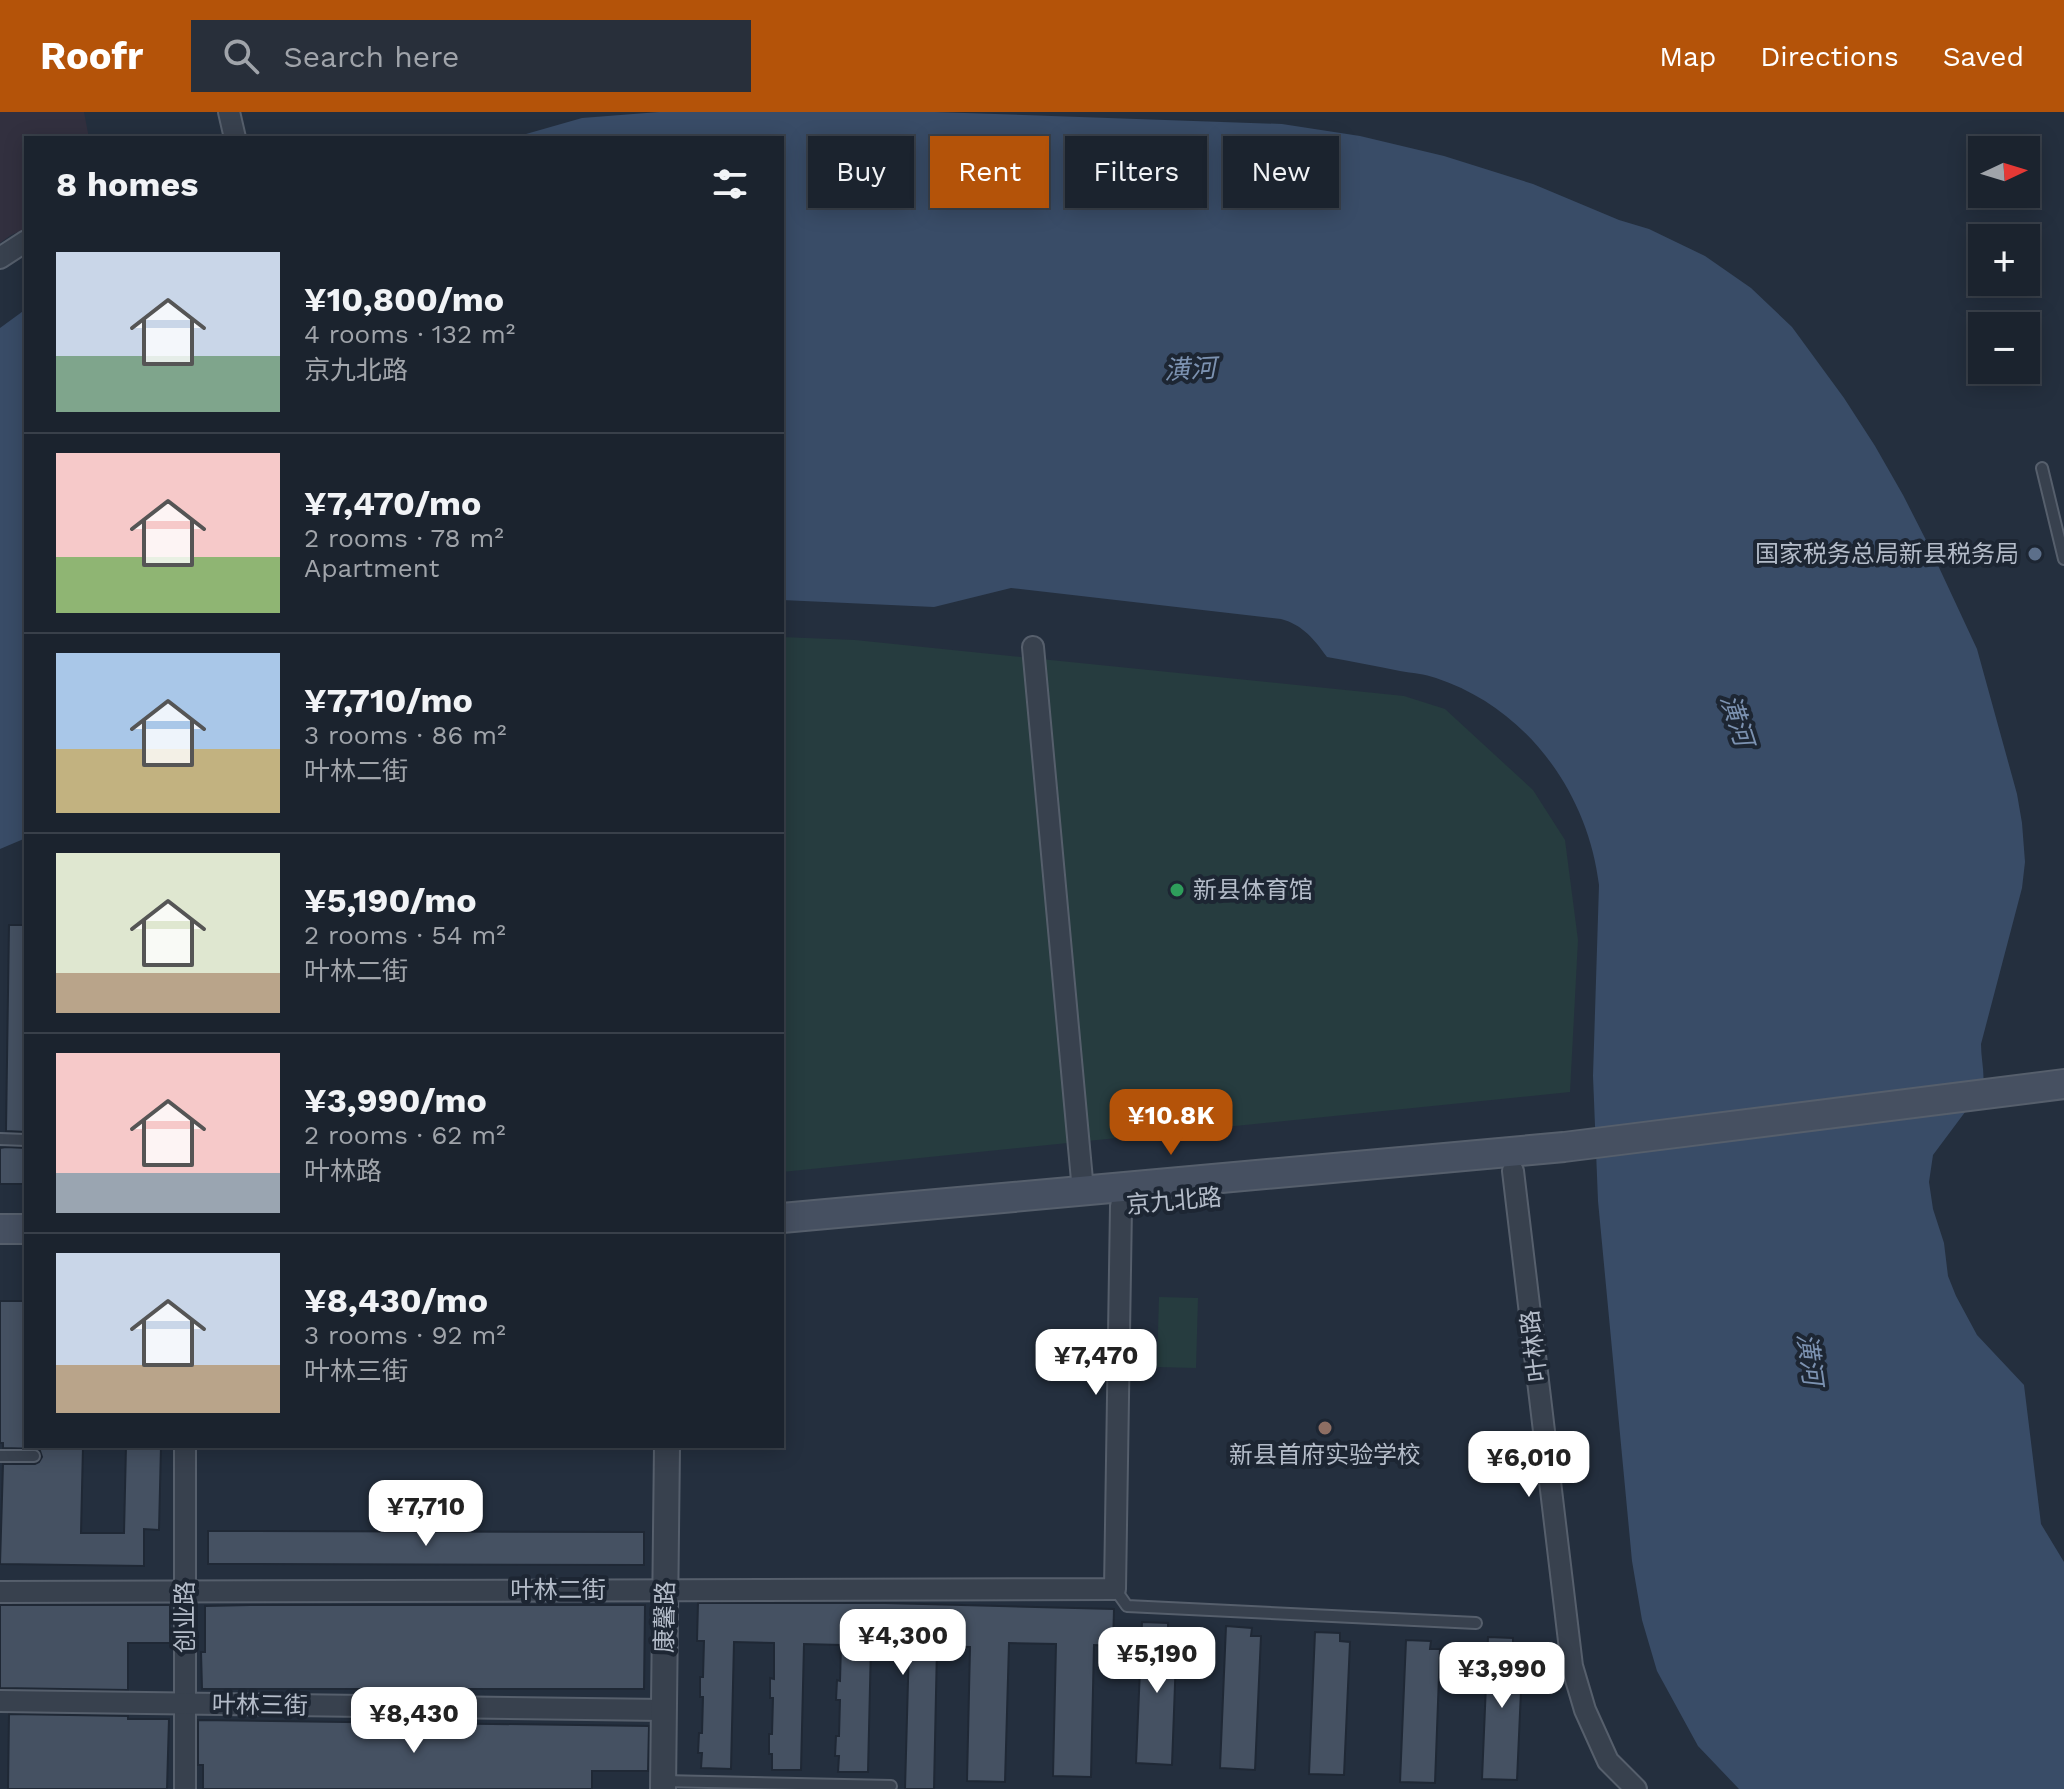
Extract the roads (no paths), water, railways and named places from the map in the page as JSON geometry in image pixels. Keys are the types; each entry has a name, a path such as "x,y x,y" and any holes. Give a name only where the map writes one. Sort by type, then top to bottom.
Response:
{"main road":[{"path":"1565,1156 2060,1095"},
{"name":"京九北路","path":"784,1218 1083,1191 1565,1156"},
{"name":"京九北路","path":"784,1237 1513,1171 1565,1156"},
{"path":"0,1229 24,1229"},
{"path":"0,1248 24,1248"}],"street":[{"path":"229,112 235,136"},
{"path":"0,258 24,242"},
{"path":"1033,647 1083,1191"},
{"name":"叶林路","path":"1513,1171 1572,1666 1585,1710 1608,1761 1636,1789"},
{"path":"1115,1589 1121,1206"},
{"name":"创业路","path":"185,1448 185,1789"},
{"name":"康馨路","path":"663,1785 667,1448"},
{"name":"叶林二街","path":"0,1592 1115,1589"},
{"name":"叶林三街","path":"0,1701 664,1710"}],"lane":[{"path":"2042,468 2064,559"},
{"path":"0,1139 24,1140"},
{"path":"0,1456 34,1456"},
{"path":"1115,1589 1127,1606 1476,1623"},
{"path":"663,1785 891,1786"}],"water":[{"name":"潢河","path":"659,112 935,112 1282,124 1360,136 1444,156 1533,184 1619,220 1649,229 1705,256 1751,288 1792,327 1875,446 1929,546 1977,649 2017,794 2025,862 2022,888 1981,1044 1983,1088 1933,1155 1929,1182 1933,1209 1944,1243 1948,1276 1956,1296 1977,1335 2024,1385 2041,1524 2064,1562 2064,1789 1739,1789 1698,1746 1657,1671 1642,1620 1632,1561 1598,1201 1593,1076 1599,885 1593,851 1582,818 1548,758 1525,732 1469,692 1436,678 1327,657 1307,634 1281,619 1011,588 934,607 784,600 784,136 519,136 582,118"},
{"path":"24,310 24,839 0,849 0,328"}],"place":[{"name":"国家税务总局新县税务局","path":"2035,554"},
{"name":"新县体育馆","path":"1177,890"},
{"name":"新县首府实验学校","path":"1325,1428"}]}
